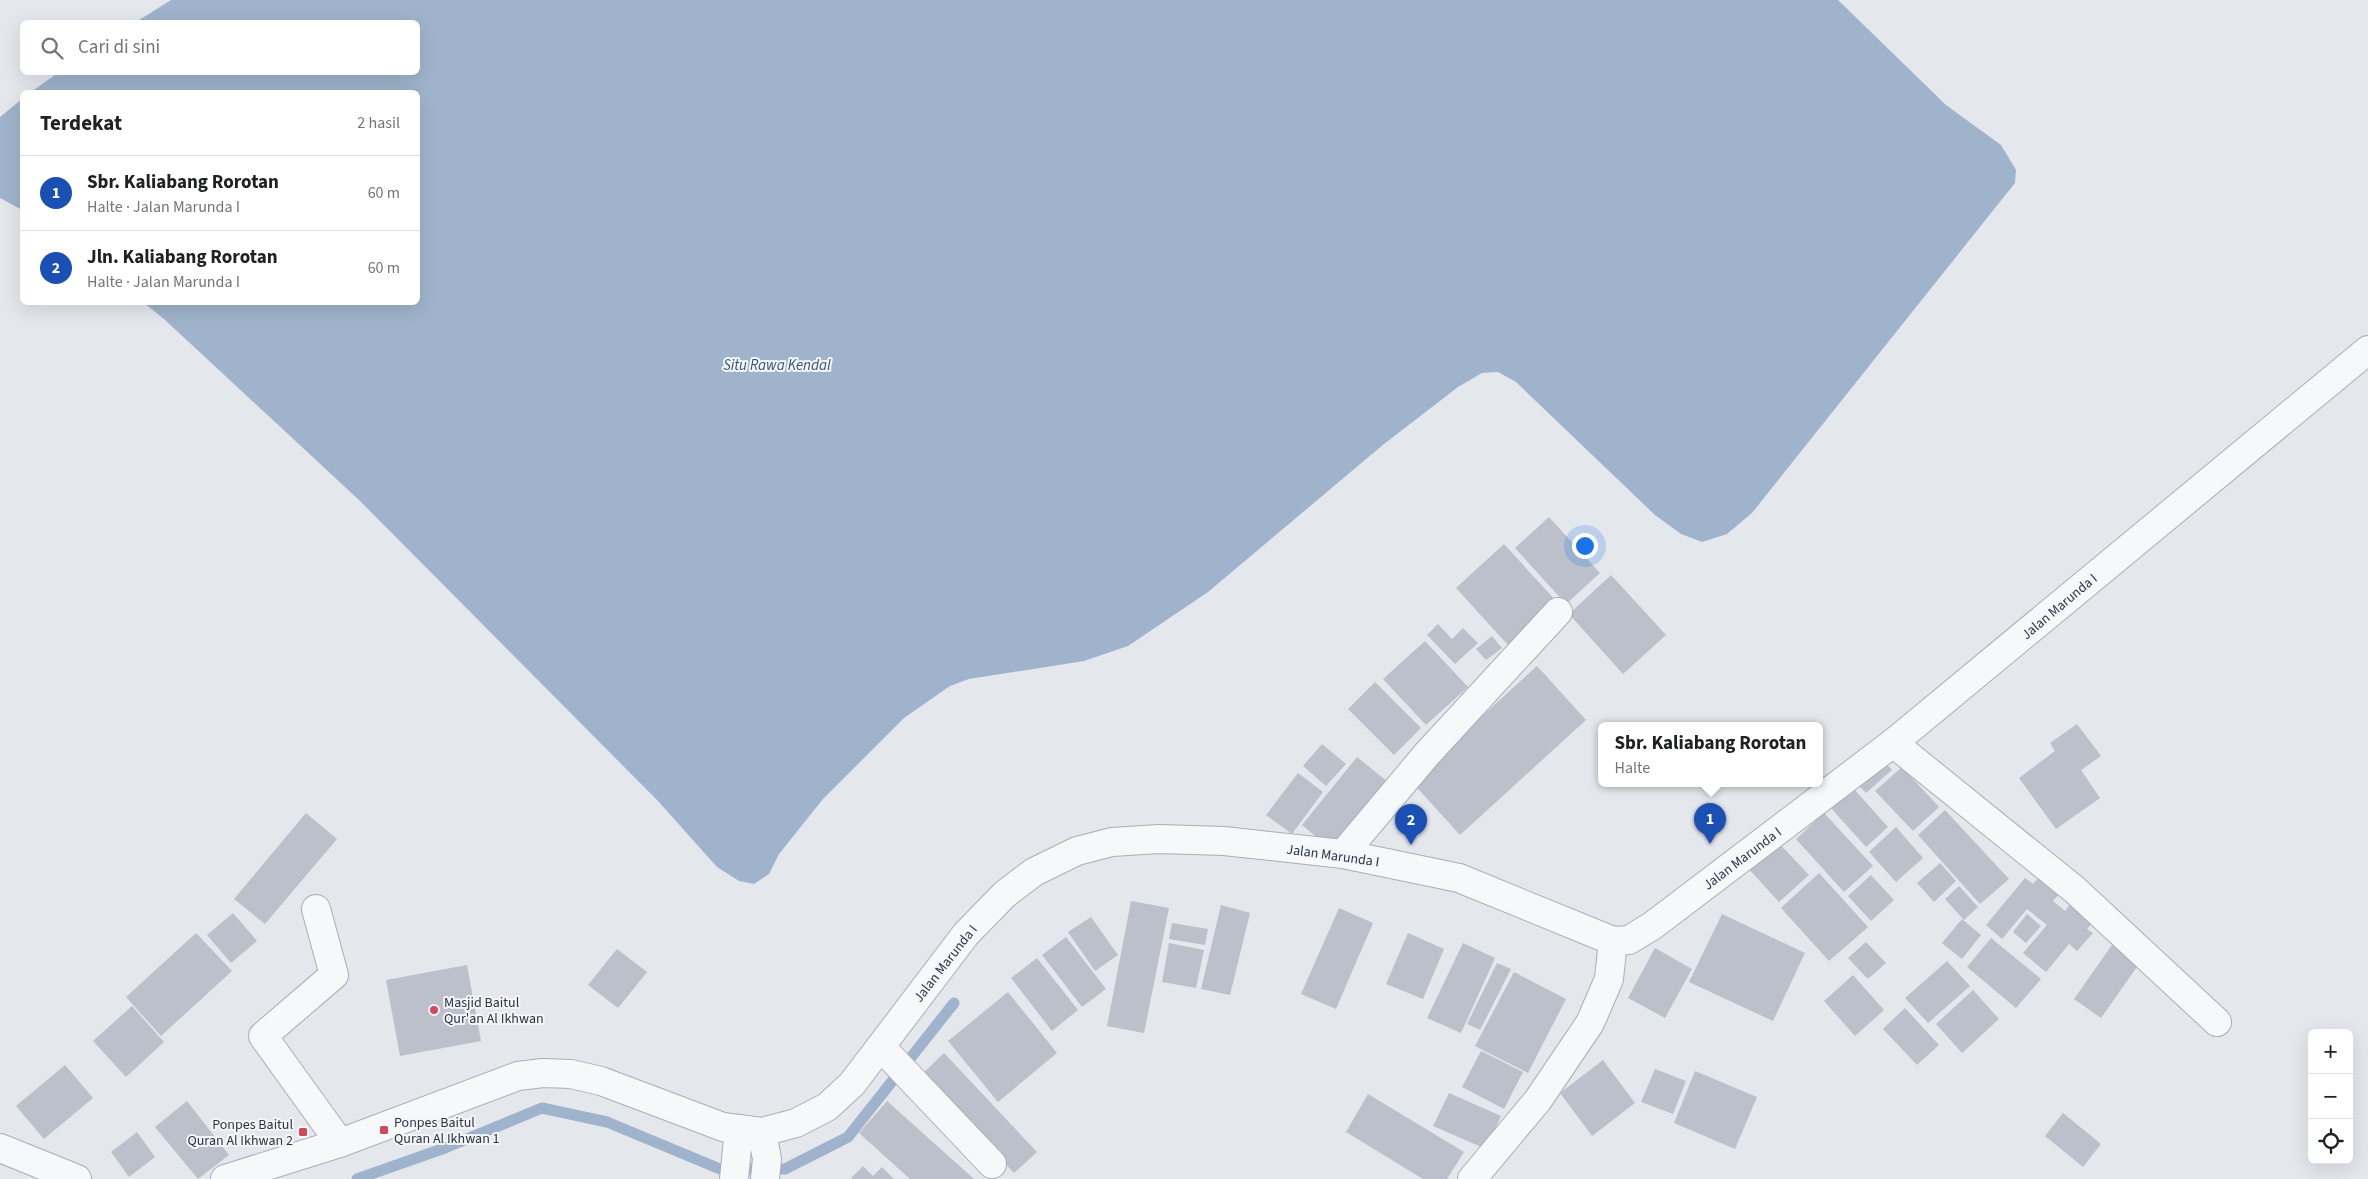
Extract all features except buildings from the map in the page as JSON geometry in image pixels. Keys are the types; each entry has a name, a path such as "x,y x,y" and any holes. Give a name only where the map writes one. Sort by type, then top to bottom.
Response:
{"street":[{"name":"Jalan Marunda I","path":"224,1179 340,1143 518,1076 544,1073 571,1074 601,1081 723,1127 743,1148 827,1107 852,1084 897,1063 966,934 1005,894 1034,872 1077,851 1112,842 1159,839 1224,841 1343,854 1459,878 1613,941 1629,940 1652,926 1893,743 2368,350"},
{"path":"1343,854 1427,754 1558,612"},
{"path":"1893,743 2075,890 2217,1022"},
{"path":"316,909 334,975 262,1036 340,1143"},
{"path":"1472,1179 1538,1100 1590,1023 1609,979 1613,941"},
{"path":"897,1063 992,1164"},
{"path":"0,1148 77,1179"},
{"path":"743,1148 766,1169"}],"water":[{"name":"Situ Rawa Kendal","path":"171,0 1838,0 1946,105 2001,145 2016,170 2015,183 1752,513 1727,534 1702,542 1681,534 1655,515 1516,382 1498,372 1482,373 1458,387 1384,444 1208,592 1128,646 1084,661 969,679 950,686 904,718 823,799 779,854 769,874 754,884 739,881 717,867 658,801 359,500 164,319 146,305 420,305 420,90 34,90 55,75 420,75 420,20 139,20"},
{"path":"20,101 20,209 0,198 0,117"}],"waterway":[{"path":"357,1179 445,1148 542,1108 607,1122 720,1169 785,1169 848,1137 954,1003"}],"place":[{"name":"Sbr. Kaliabang Rorotan","path":"1710,844"},
{"name":"Jln. Kaliabang Rorotan","path":"1411,845"},
{"name":"Masjid Baitul Qur'an Al Ikhwan","path":"434,1010"},
{"name":"Ponpes Baitul Quran Al Ikhwan 1","path":"384,1130"},
{"name":"Ponpes Baitul Quran Al Ikhwan 2","path":"303,1132"}]}
